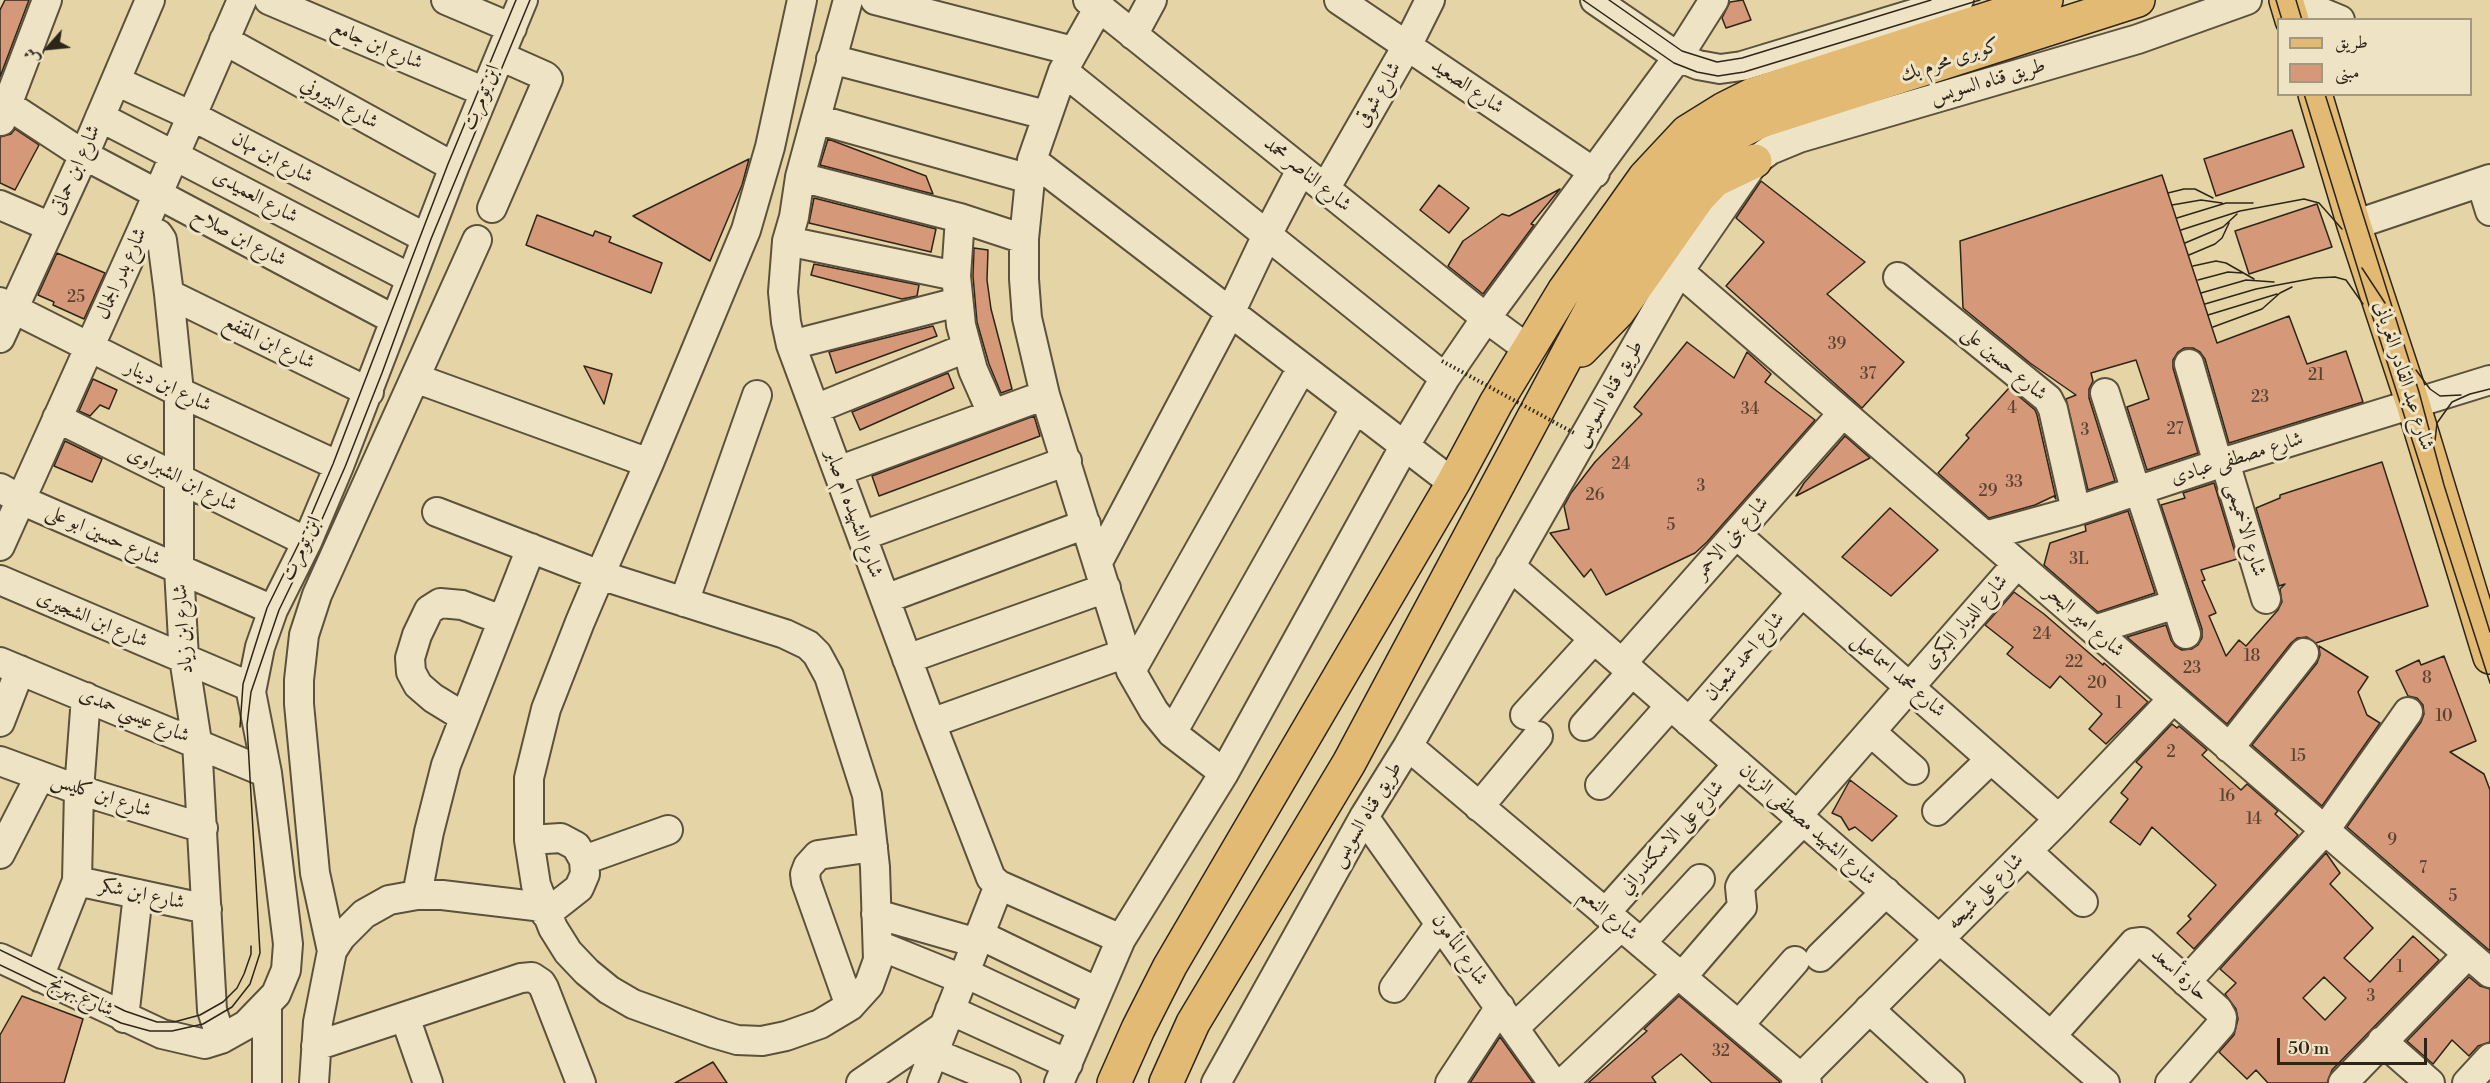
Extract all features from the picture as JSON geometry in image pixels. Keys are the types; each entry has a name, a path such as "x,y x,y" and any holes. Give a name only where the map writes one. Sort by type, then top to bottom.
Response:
{"main road":[{"name":"كوبرى محرم بك","path":"1757,108 2046,0"},
{"name":"كوبرى محرم بك","path":"1757,108 2138,0"},
{"path":"2286,0 2291,18"},
{"name":"شارع عبد القادر الغريانى","path":"2316,96 2354,225 2413,404 2480,588 2490,657"},
{"path":"1114,1083 1170,966 1528,349 1564,291 1612,222 1663,156 1687,132 1724,109 1757,108"},
{"path":"1166,1083 1193,1023 1349,763 1605,284 1652,217 1704,156 1730,137 1757,108"},
{"path":"1559,373 1618,312 1703,192 1714,180 1755,161"}],"street":[{"path":"3,110 47,0"},
{"name":"شارع ابن حماتى","path":"0,338 7,306 51,227 150,0"},
{"name":"شارع بدر الجمال","path":"0,546 10,494 57,418 158,195 242,0"},
{"name":"شارع ابن جامع","path":"269,0 485,92"},
{"path":"448,0 512,28"},
{"name":"ابن تومرت","path":"162,1034 204,1044 221,1039 246,1025 267,1005 282,982 286,970 288,944 267,773 256,729 251,687 260,647 273,610 307,542 339,466 410,278 523,0"},
{"path":"437,512 600,575 797,638 817,654 829,676 867,795 873,847 878,960 876,972 869,985 850,1006 820,1024 786,1036 737,1040 633,1004 609,990 568,952 545,911 536,885 529,840 529,778 546,709 600,575 746,230 770,147 802,0"},
{"name":"شارع الشهيده ام صابر","path":"848,0 800,177 794,217 787,241 783,292 786,322 791,345 814,409 931,723 986,867 991,878 999,885"},
{"path":"875,0 1068,61 1267,235 1444,369"},
{"path":"1134,36 1152,0"},
{"name":"شارع الصعيد","path":"1339,0 1595,173"},
{"name":"شارع شوقى","path":"1325,189 1407,46 1430,0"},
{"path":"1595,0 1678,57 1698,65 1720,69 1742,66 1959,0"},
{"path":"942,1030 1063,1074 1121,939 1224,773 1404,447 1444,369 1486,318 1595,173 1678,57 1714,0"},
{"name":"طريق قناه السويس","path":"1215,1083 1364,817 1408,746 1679,271 1755,161 1770,150 1799,138 2138,39 2247,0"},
{"path":"2292,0 2335,18"},
{"path":"1093,4 1046,115 1031,169 1024,239 1024,279 1028,318 1045,395 1129,662 1154,711 1172,733 1224,773"},
{"name":"شارع الناصر محمد","path":"1093,4 1486,318 1528,349"},
{"name":"شارع البيروني","path":"224,40 454,167"},
{"path":"492,208 548,79 500,56"},
{"path":"831,59 1046,115"},
{"name":"شارع ابن مهان","path":"116,81 192,116 426,238"},
{"name":"شارع ابن صلاح","path":"3,110 395,320"},
{"name":"شارع العميدى","path":"100,117 410,278"},
{"path":"816,119 1031,169 1230,313 1452,483"},
{"path":"907,659 1102,575 1267,235 1301,170"},
{"path":"800,177 960,218 1024,239"},
{"path":"2354,225 2485,181 2490,211"},
{"path":"0,205 51,227"},
{"path":"960,218 957,289 966,348 992,413"},
{"name":"شارع ابن زياد","path":"143,228 158,234 162,240 170,294 179,393 179,569 184,658 197,742 212,1010 221,1039"},
{"path":"314,1083 318,1022 332,951 315,873 299,704 301,656 307,625 317,595 477,240"},
{"path":"787,241 957,289"},
{"name":"شارع امير البحر","path":"1679,271 2490,973"},
{"name":"شارع حسين على","path":"1898,277 2048,399 2053,409 2076,511"},
{"path":"791,345 957,289"},
{"name":"شارع ابن المقفع","path":"170,294 373,381 413,382 649,463"},
{"name":"شارع ابن دينار","path":"7,306 179,393 339,466"},
{"path":"814,409 966,348"},
{"name":"شارع الاخميمى","path":"2189,364 2266,599"},
{"path":"931,723 1129,662 1302,368"},
{"name":"شارع مصطفى عبادى","path":"1985,536 2076,511 2221,463 2490,380"},
{"path":"2105,393 2186,634"},
{"path":"684,602 757,395"},
{"path":"838,471 1045,395"},
{"path":"1172,733 1354,409"},
{"name":"شارع بنى الاحمر","path":"1584,726 1627,668 1736,534 1843,413"},
{"name":"شارع ابن الشبراوى","path":"57,418 307,542"},
{"path":"862,536 1067,461"},
{"name":"شارع حسين ابو على","path":"10,494 273,610"},
{"path":"885,599 1086,524"},
{"name":"شارع محمد اسماعيل","path":"1736,534 2059,819"},
{"path":"417,895 429,832 446,765 531,548"},
{"name":"شارع الديار البكرى","path":"1563,1083 1679,976 1742,907 1740,887 1742,884 2017,564"},
{"name":"شارع الشهيد مصطفى الزيان","path":"1510,566 2105,1083"},
{"name":"شارع ابن الشجيرى","path":"0,580 251,687"},
{"name":"شارع احمد شعبان","path":"1600,785 1680,714 1802,592"},
{"path":"464,717 432,698 418,685 411,672 410,658 417,634 429,610 440,603 462,605 502,620"},
{"path":"2094,630 2176,604"},
{"path":"1479,807 1532,726 1594,639"},
{"path":"2229,747 2304,653"},
{"path":"0,722 10,666"},
{"name":"شارع عيسي حمدى","path":"10,666 267,773"},
{"name":"شارع ابن شكر","path":"39,977 77,881 79,790 86,697"},
{"name":"شارع على شيحه","path":"1801,1081 1938,938 2059,819 2173,699"},
{"path":"2186,982 2325,830 2408,712"},
{"path":"1871,732 1914,770"},
{"name":"شارع النعم","path":"1408,746 1739,1025 1801,1081"},
{"path":"1937,811 1991,759"},
{"name":"شارع ابن كليس","path":"0,761 79,790 203,828"},
{"name":"شارع على الاسكندراني","path":"1622,927 1738,764"},
{"path":"0,854 40,776"},
{"name":"شارع المأمون","path":"1364,817 1553,1083"},
{"path":"584,860 668,830"},
{"path":"332,951 352,925 376,906 389,900 417,895 442,895 545,911 579,888 585,874 584,860 576,846 561,838 529,840"},
{"path":"850,1006 806,882 806,874 808,867 818,855 873,847"},
{"path":"2027,851 2083,902"},
{"path":"1450,1083 1507,1018 1622,927 1700,879"},
{"name":"شارع ابن شكر","path":"77,881 207,909"},
{"path":"922,1083 999,885 1121,939"},
{"path":"1739,1025 1808,959 1886,892"},
{"path":"124,1018 138,894"},
{"path":"876,914 978,939 1098,992"},
{"path":"1394,988 1440,924"},
{"name":"حارة أسعد","path":"2051,1036 2134,943 2144,944 2221,1013 2222,1021 2170,1083"},
{"path":"878,945 963,976 1082,1028"},
{"path":"2343,1083 2468,954"},
{"name":"شارع بهرنج","path":"0,958 162,1034"},
{"path":"316,1046 527,976 537,979 544,988 581,1083"},
{"path":"267,1005 267,1083"},
{"path":"1869,1009 1950,1083"},
{"path":"405,1017 428,1083"},
{"path":"861,1083 942,1030"},
{"path":"942,1030 1006,1083"},
{"path":"2382,1041 2430,1083"},
{"path":"2467,1083 2490,1058"}],"path":[{"path":"1444,369 1574,434"}],"building":[{"path":"5,0 29,0 0,77 0,10"},
{"path":"1743,0 1751,20 1726,28 1722,18 1730,2"},
{"path":"15,129 39,145 15,190 0,183 0,137 11,134"},
{"path":"2292,130 2304,167 2216,196 2204,159"},
{"path":"828,139 926,176 933,194 820,165"},
{"path":"749,159 742,185 710,261 633,216"},
{"path":"2162,175 2217,343 2289,316 2307,364 2346,351 2363,402 2229,443 2205,359 2193,348 2184,348 2173,360 2173,368 2198,453 2147,470 2127,407 2149,399 2136,360 2091,373 2093,381 2089,389 2089,398 2115,481 2088,490 2066,399 2076,395 2030,363 1963,308 1960,241"},
{"path":"1761,181 1865,262 1827,294 1904,362 1862,408 1726,286 1764,242 1736,218"},
{"path":"1439,185 1469,208 1449,233 1420,210"},
{"path":"1560,189 1531,224 1534,225 1483,294 1448,266 1463,241 1502,214 1509,216"},
{"path":"814,198 936,229 931,252 809,223"},
{"path":"2317,204 2332,247 2249,274 2235,231"},
{"path":"537,215 593,236 595,231 611,237 609,242 662,263 651,293 526,245"},
{"path":"974,248 988,250 987,280 991,309 1012,389 1001,393 989,364 977,322 973,276"},
{"path":"57,253 105,273 84,319 53,305 54,302 38,295"},
{"path":"814,264 919,285 917,296 902,299 811,275"},
{"path":"933,326 937,336 836,373 829,352"},
{"path":"1687,342 1734,378 1747,352 1771,374 1765,382 1815,420 1695,553 1606,595 1591,569 1584,577 1550,533 1569,529 1564,506 1571,493 1595,462 1642,414 1634,407"},
{"path":"584,366 612,374 604,404"},
{"path":"948,373 954,388 860,430 852,412"},
{"path":"93,379 117,390 109,409 100,405 90,416 79,411"},
{"path":"2009,388 2035,410 2056,499 2054,496 2035,505 1989,518 1938,473 1969,438 1966,435"},
{"path":"1034,416 1040,436 879,496 872,476"},
{"path":"1845,436 1870,458 1796,496 1804,483"},
{"path":"65,441 102,459 92,482 54,466"},
{"path":"2382,462 2428,606 2316,643 2307,637 2297,638 2227,724 2127,637 2166,625 2171,640 2182,650 2192,649 2202,638 2202,629 2161,505 2185,498 2183,493 2214,483 2237,559 2201,570 2205,580 2202,581 2216,613 2209,616 2226,656 2239,640 2246,646 2278,610 2282,602 2280,589 2285,584 2279,586 2256,508 2280,498 2280,495"},
{"path":"1890,508 1938,550 1891,596 1842,557"},
{"path":"2128,511 2155,593 2098,612 2044,565 2050,543 2086,531 2085,525"},
{"path":"2014,592 2044,614 2103,665 2104,663 2148,702 2106,744 2089,729 2102,714 2060,676 2050,688 2007,654 2013,647 1985,625"},
{"path":"2319,646 2368,677 2358,692 2367,715 2380,723 2322,806 2252,745 2317,663 2320,655"},
{"path":"2444,656 2476,741 2450,752 2484,774 2490,790 2490,951 2347,827 2421,722 2424,714 2423,705 2417,698 2408,696 2396,671 2419,660 2421,665"},
{"path":"2172,724 2177,728 2179,726 2207,750 2202,755 2241,790 2247,784 2278,811 2275,814 2298,835 2194,949 2177,933 2191,919 2188,916 2216,885 2152,827 2140,845 2110,822 2128,799 2121,793 2142,767 2136,762"},
{"path":"1850,780 1897,816 1872,841 1855,827 1849,830 1841,817 1832,813"},
{"path":"2326,853 2340,873 2330,884 2373,928 2344,958 2370,982 2413,936 2439,960 2332,1070 2327,1083 2268,1083 2256,1070 2247,1079 2219,1052 2234,1035 2238,1019 2236,1009 2225,994 2236,983 2220,969","holes":["2324,977 2346,998 2325,1020 2303,998"]},
{"path":"2469,977 2480,986 2490,989 2490,1042 2478,1046 2469,1056 2452,1040 2433,1064 2407,1041"},
{"path":"22,996 83,1019 64,1083 0,1083 0,1035"},
{"path":"1679,996 1780,1083 1712,1083 1681,1054 1652,1077 1656,1083 1588,1083 1647,1031 1644,1029"},
{"path":"1500,1037 1533,1083 1470,1083"},
{"path":"713,1062 727,1083 675,1083"}],"tram line":[{"path":"240,727 243,684 267,608 301,539 333,464 448,164 516,0"},
{"path":"0,965 121,1023 150,1031 172,1031 203,1024 232,1007 250,984 260,953 247,725 251,692 279,610 345,467 431,239 530,0"},
{"path":"1583,0 1674,63 1697,72 1718,76 1744,72 1980,0"},
{"path":"1609,0 1682,51 1717,62 1742,58 1931,0"},
{"path":"2276,0 2281,18"},
{"path":"2296,0 2301,18"},
{"path":"2305,96 2490,683"},
{"path":"2326,96 2419,392 2444,485 2490,632"},
{"path":"2168,193 2195,189 2213,198"},
{"path":"2181,230 2240,211 2304,199 2319,203 2342,229"},
{"path":"2172,205 2201,200 2222,203"},
{"path":"2177,218 2226,203 2253,203"},
{"path":"2185,243 2223,227 2237,214"},
{"path":"2189,255 2215,244 2222,238 2229,223"},
{"path":"2193,266 2216,261 2226,263 2254,279"},
{"path":"2362,268 2385,303"},
{"path":"2198,280 2228,272 2242,273"},
{"path":"2205,304 2256,289 2315,278 2335,277 2346,280 2363,304"},
{"path":"2201,293 2246,280 2274,282"},
{"path":"2213,327 2262,309 2280,293 2292,287"},
{"path":"2208,315 2277,294"},
{"path":"2416,370 2430,389 2440,396 2461,395"},
{"path":"2435,441 2437,423 2452,402 2490,389"},
{"path":"0,950 125,1011 157,1022 174,1022 200,1015 223,1002 237,988 251,954 251,946"}]}
